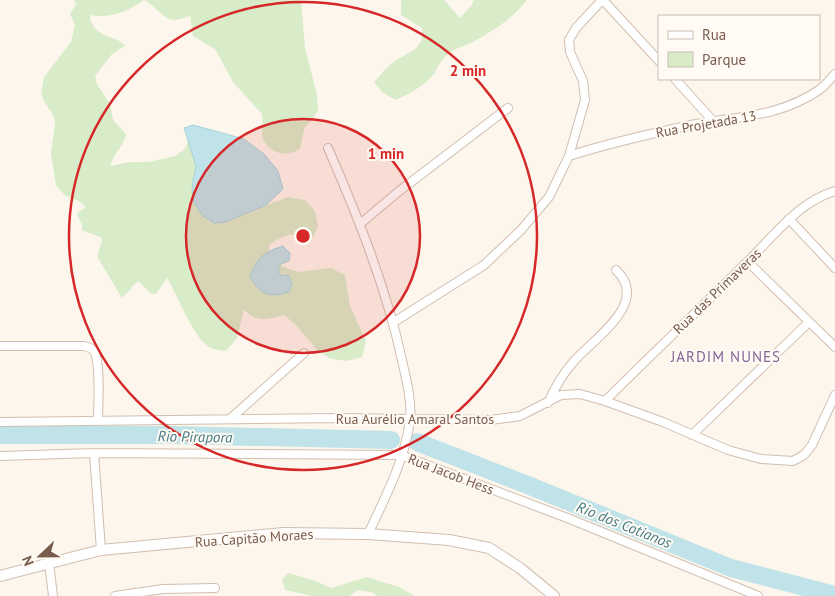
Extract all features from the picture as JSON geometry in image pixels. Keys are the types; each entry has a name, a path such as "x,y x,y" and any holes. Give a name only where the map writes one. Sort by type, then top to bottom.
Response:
{"street":[{"path":"394,322 484,265 521,230 549,197 569,156 585,100 583,81 570,52 569,40 576,28 603,0 658,60"},
{"name":"Rua Projetada 13","path":"569,156 610,143 713,121 745,118 769,113 820,90 835,74"},
{"path":"676,80 713,121"},
{"path":"360,224 398,192 508,108"},
{"path":"328,148 360,224 394,322 409,392 410,419 402,455 388,492 368,534"},
{"name":"Rua das Primaveras","path":"605,401 748,262 789,219 819,197 835,191"},
{"path":"789,219 835,268"},
{"path":"748,262 835,347"},
{"path":"548,403 564,373 617,317 626,303 628,290 624,278 616,270"},
{"path":"692,435 810,322"},
{"path":"0,346 84,346 90,348 95,352 98,362 98,420"},
{"path":"230,419 304,353"},
{"name":"Rua Aurélio Amaral Santos","path":"0,422 230,419 491,420 520,416 561,395 580,394 663,422 728,450 761,459 793,461 804,455 812,446 835,395"},
{"path":"94,453 100,550"},
{"name":"Rua Jacob Hess","path":"0,456 94,453 402,455 570,519 758,596"},
{"name":"Rua Capitão Moraes","path":"0,576 100,550 284,533 368,534 449,540 489,548 520,568 554,596"},
{"path":"49,563 53,596"},
{"path":"115,596 163,589 216,588"}],"green space":[{"path":"74,0 144,0 132,8 112,15 91,15 90,20 100,33 119,41 125,46 112,54 95,76 97,84 110,104 113,120 126,134 123,144 113,158 111,166 129,162 149,162 175,156 185,149 193,130 208,221 223,222 288,197 305,200 315,211 318,226 311,241 294,235 280,238 269,245 269,259 298,272 331,268 345,275 350,306 366,341 362,357 347,361 331,359 318,351 296,325 284,315 262,319 253,317 244,309 237,338 226,351 213,349 199,337 167,278 156,294 152,294 138,281 122,298 98,258 102,238 82,230 82,224 77,215 85,206 79,201 66,196 56,186 51,154 55,123 53,115 41,94 44,77 71,42 75,25 70,14 76,5"},
{"path":"144,0 301,0 305,48 317,95 318,111 304,129 300,149 285,154 276,152 265,143 262,135 262,114 233,82 215,49 193,36 190,16 171,20"},
{"path":"401,0 444,0 460,18 474,0 527,0 508,20 469,44 449,53 425,83 411,93 395,100 382,92 374,82 391,64 418,46 422,36 422,28 401,15"},
{"path":"288,573 331,588 367,577 399,587 415,596 378,596 371,592 357,590 350,596 312,596 285,590 282,579"}],"water":[{"path":"193,125 244,139 265,155 278,171 283,189 266,205 225,222 214,223 203,216 194,203 192,187 196,166 184,128"},
{"path":"283,246 290,253 289,261 281,264 278,269 281,276 288,275 292,283 289,292 271,295 261,291 250,276 262,256"}],"waterway":[{"name":"Rio Pirapora","path":"0,435 172,435 391,440"},
{"name":"Rio dos Cotianos","path":"417,442 731,568 835,595"}],"district":[{"name":"JARDIM NUNES","path":"726,357"}]}
